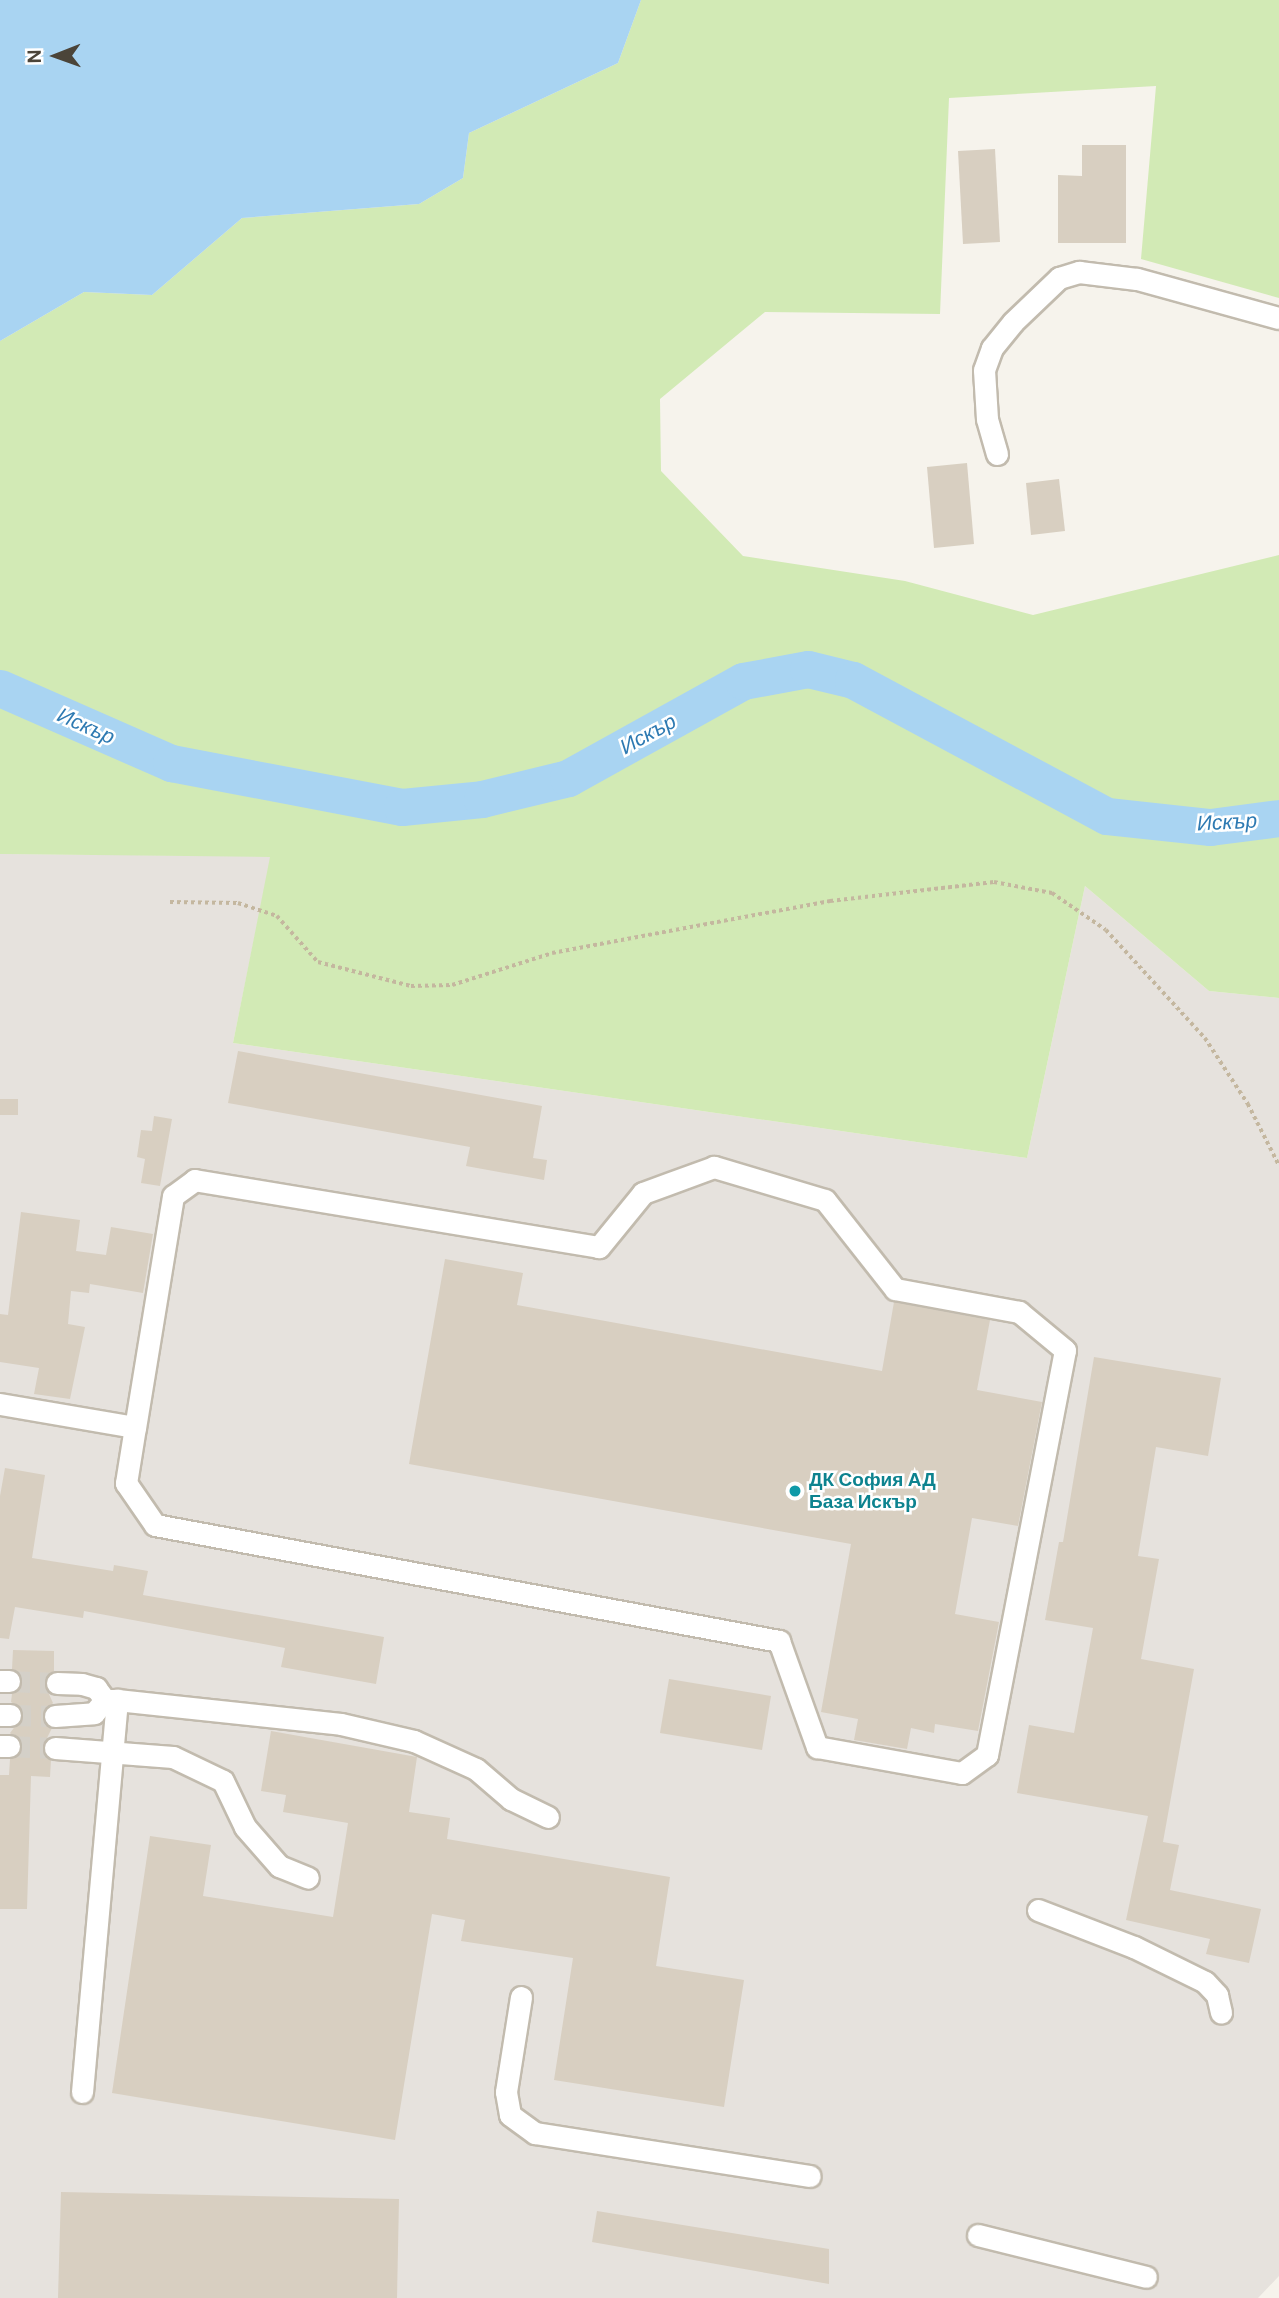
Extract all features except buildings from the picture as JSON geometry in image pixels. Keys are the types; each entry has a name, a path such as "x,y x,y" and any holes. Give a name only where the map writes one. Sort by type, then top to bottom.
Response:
{"lane":[{"path":"997,454 986,419 984,370 992,348 1013,322 1059,278 1080,272 1126,277 1279,318"},
{"path":"714,1167 825,1200 895,1289 1019,1312 1065,1350 987,1755 962,1773 817,1747 779,1641 155,1525 126,1483 135,1427 173,1196 195,1180 599,1247 643,1193 714,1167"},
{"path":"0,1405 135,1427"},
{"path":"57,1683 82,1684 96,1688 111,1700 341,1724 414,1741 476,1769 511,1799 548,1817"},
{"path":"55,1716 94,1713 111,1700"},
{"path":"82,2092 112,1749 111,1700"},
{"path":"55,1748 112,1749 173,1757 223,1781 245,1827 279,1866 308,1878"},
{"path":"1038,1910 1135,1947 1205,1982 1217,1995 1221,2013"},
{"path":"521,1997 506,2092 510,2115 535,2133 810,2176"},
{"path":"978,2235 1146,2277"}],"path":[{"path":"170,902 238,903 277,916 318,961 411,986 452,985 552,953 830,901 993,882 1052,893 1106,930 1205,1038 1248,1104 1279,1165"}],"shaded area":[{"path":"0,854 271,856 233,1043 1027,1158 1085,886 1209,991 1279,998 1279,2276 1258,2298 0,2298"}],"green space":[{"path":"641,0 1279,0 1279,298 1141,259 1156,86 949,98 940,314 765,312 660,399 661,471 743,556 905,581 1033,615 1279,555 1279,998 1209,991 1085,886 1027,1158 233,1043 270,857 0,854 0,341 84,292 152,295 242,218 419,204 463,178 469,133 618,63"}],"water":[{"path":"0,0 641,0 618,63 469,133 463,178 419,204 242,218 152,295 84,292 0,341"}],"waterway":[{"name":"Искър","path":"0,688 171,763 402,807 482,799 568,778 743,681 808,669 853,680 1107,816 1210,827 1279,818"}],"tunnel":[{"path":"9,1681 57,1683"},
{"path":"10,1715 55,1716"},
{"path":"9,1746 55,1748"}],"place":[{"name":"ДК София АД База Искър","path":"795,1491"}]}
